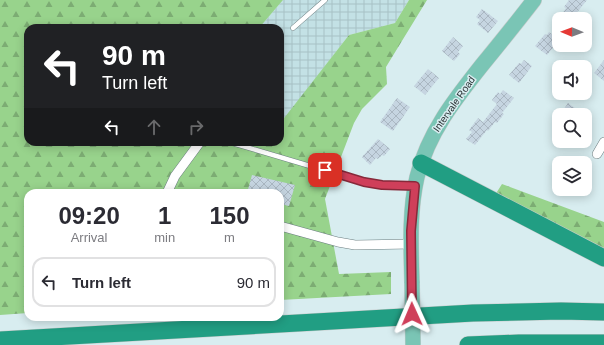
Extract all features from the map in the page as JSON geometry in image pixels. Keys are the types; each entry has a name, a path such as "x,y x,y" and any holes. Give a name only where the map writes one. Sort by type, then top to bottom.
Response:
{"highway":[{"path":"421,163 604,258"},
{"path":"0,340 473,313 547,311 604,312"},
{"path":"468,345 519,343 604,343"}],"main road":[{"name":"Intervale Road","path":"413,345 411,244 412,213 415,186 421,163 434,132 451,105 534,0"}],"street":[{"path":"597,154 604,142"},
{"path":"169,189 175,176 197,146"},
{"path":"284,227 338,242 355,245 411,244"}],"lane":[{"path":"293,28 325,0"},
{"path":"242,146 364,182 382,185 415,186"}],"shaded area":[{"path":"283,0 409,0 395,23 349,35 284,119 284,24 262,24"}],"green space":[{"path":"0,0 283,0 262,24 24,24 24,146 284,146 284,118 349,35 395,23 409,0 427,0 386,67 387,84 362,109 354,123 325,199 339,274 391,272 391,294 284,300 284,189 24,189 24,313 0,315"},
{"path":"502,184 604,222 604,249 495,195"}],"building":[{"path":"569,0 587,0 577,12 564,12 566,8 564,7"},
{"path":"482,9 498,21 488,33 477,24 480,20 476,17"},
{"path":"549,32 552,34 552,49 547,55 535,46 545,34 547,35"},
{"path":"453,37 463,46 458,52 460,54 454,61 442,51"},
{"path":"524,60 532,66 519,83 509,75 519,63 521,64"},
{"path":"604,60 604,81 594,73"},
{"path":"428,69 439,78 425,95 414,86"},
{"path":"503,90 514,98 502,113 504,114 497,123 495,122 488,131 487,130 475,145 466,139 472,132 469,130 478,118 483,122 497,104 492,100 498,92 500,94"},
{"path":"397,98 410,107 393,131 380,122"},
{"path":"568,103 575,108 565,108"},
{"path":"378,139 390,149 384,156 382,155 378,159 376,158 370,165 362,157"},
{"path":"252,175 295,185 289,206 284,205 284,189 248,189"}],"route":[{"path":"325,170 364,182 382,185 415,186 411,231 412,314"}]}
